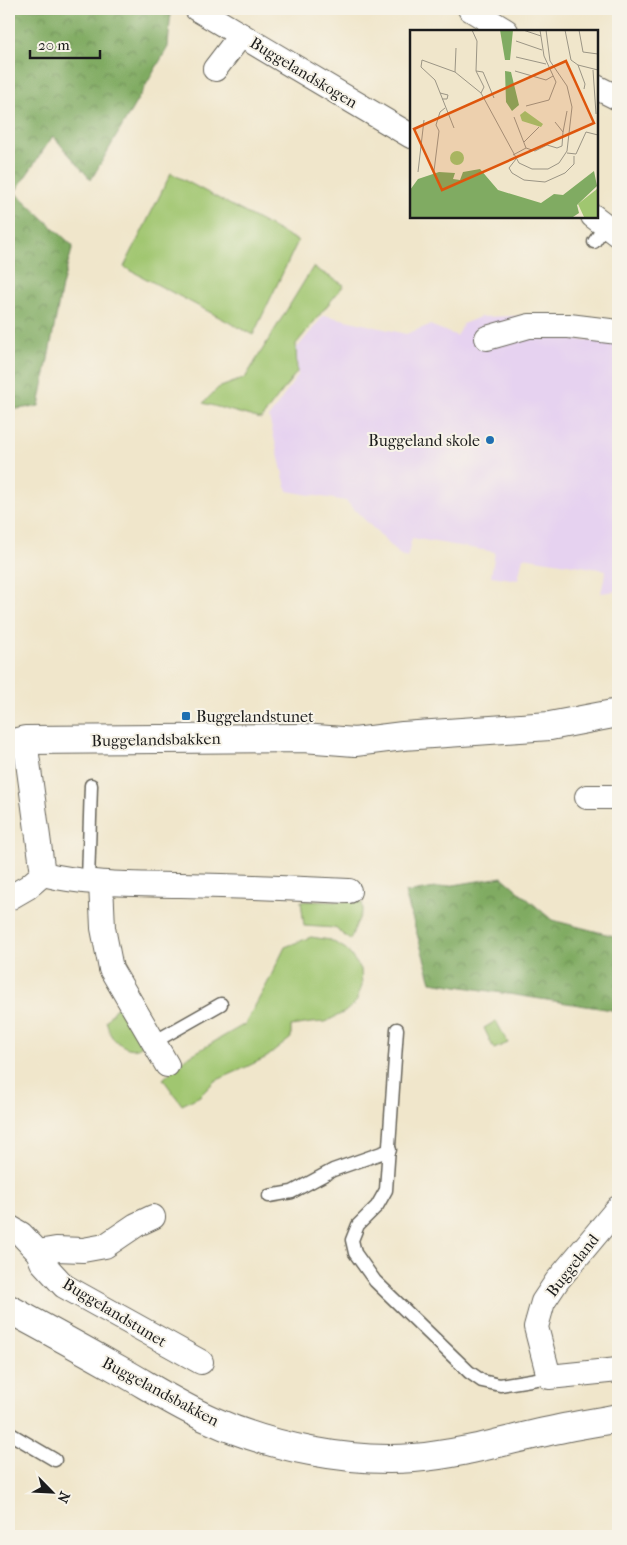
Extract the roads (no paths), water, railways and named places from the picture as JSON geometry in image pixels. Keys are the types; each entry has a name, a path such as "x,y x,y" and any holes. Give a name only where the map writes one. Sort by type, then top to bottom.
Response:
{"street":[{"name":"Buggelandskogen","path":"197,9 410,135"},
{"path":"470,9 504,30"},
{"path":"215,69 241,35"},
{"path":"597,88 618,98"},
{"path":"487,338 528,326 569,326 618,332"},
{"name":"Buggelandsbakken","path":"17,742 303,738 354,729 403,736 550,726 618,714"},
{"path":"17,742 43,874"},
{"path":"587,796 618,797"},
{"path":"43,874 62,879 94,882 349,891"},
{"path":"9,898 28,887 43,874"},
{"path":"94,882 111,969 167,1065"},
{"name":"Buggeland","path":"549,1377 536,1327 543,1302 557,1282 618,1208"},
{"name":"Buggelandstunet","path":"38,1252 56,1249 83,1250 105,1246 136,1224 153,1217"},
{"name":"Buggelandstunet","path":"9,1228 21,1234 38,1252 42,1262 64,1286 201,1362"},
{"name":"Buggelandsbakken","path":"9,1309 211,1420 244,1433 319,1453 364,1458 413,1458 459,1452 558,1429 618,1418"},
{"path":"549,1377 618,1370"}],"lane":[{"path":"91,785 94,882"},
{"path":"154,1042 221,1004"},
{"path":"396,1029 390,1150 386,1190 377,1206 358,1225 352,1240 355,1253 375,1281 469,1372 482,1381 500,1385 549,1377"},
{"path":"269,1196 292,1192 333,1170 390,1150"},
{"path":"9,1433 56,1460"}],"place":[{"name":"Buggeland skole","path":"490,440"},
{"name":"Buggelandstunet","path":"186,716"}]}
